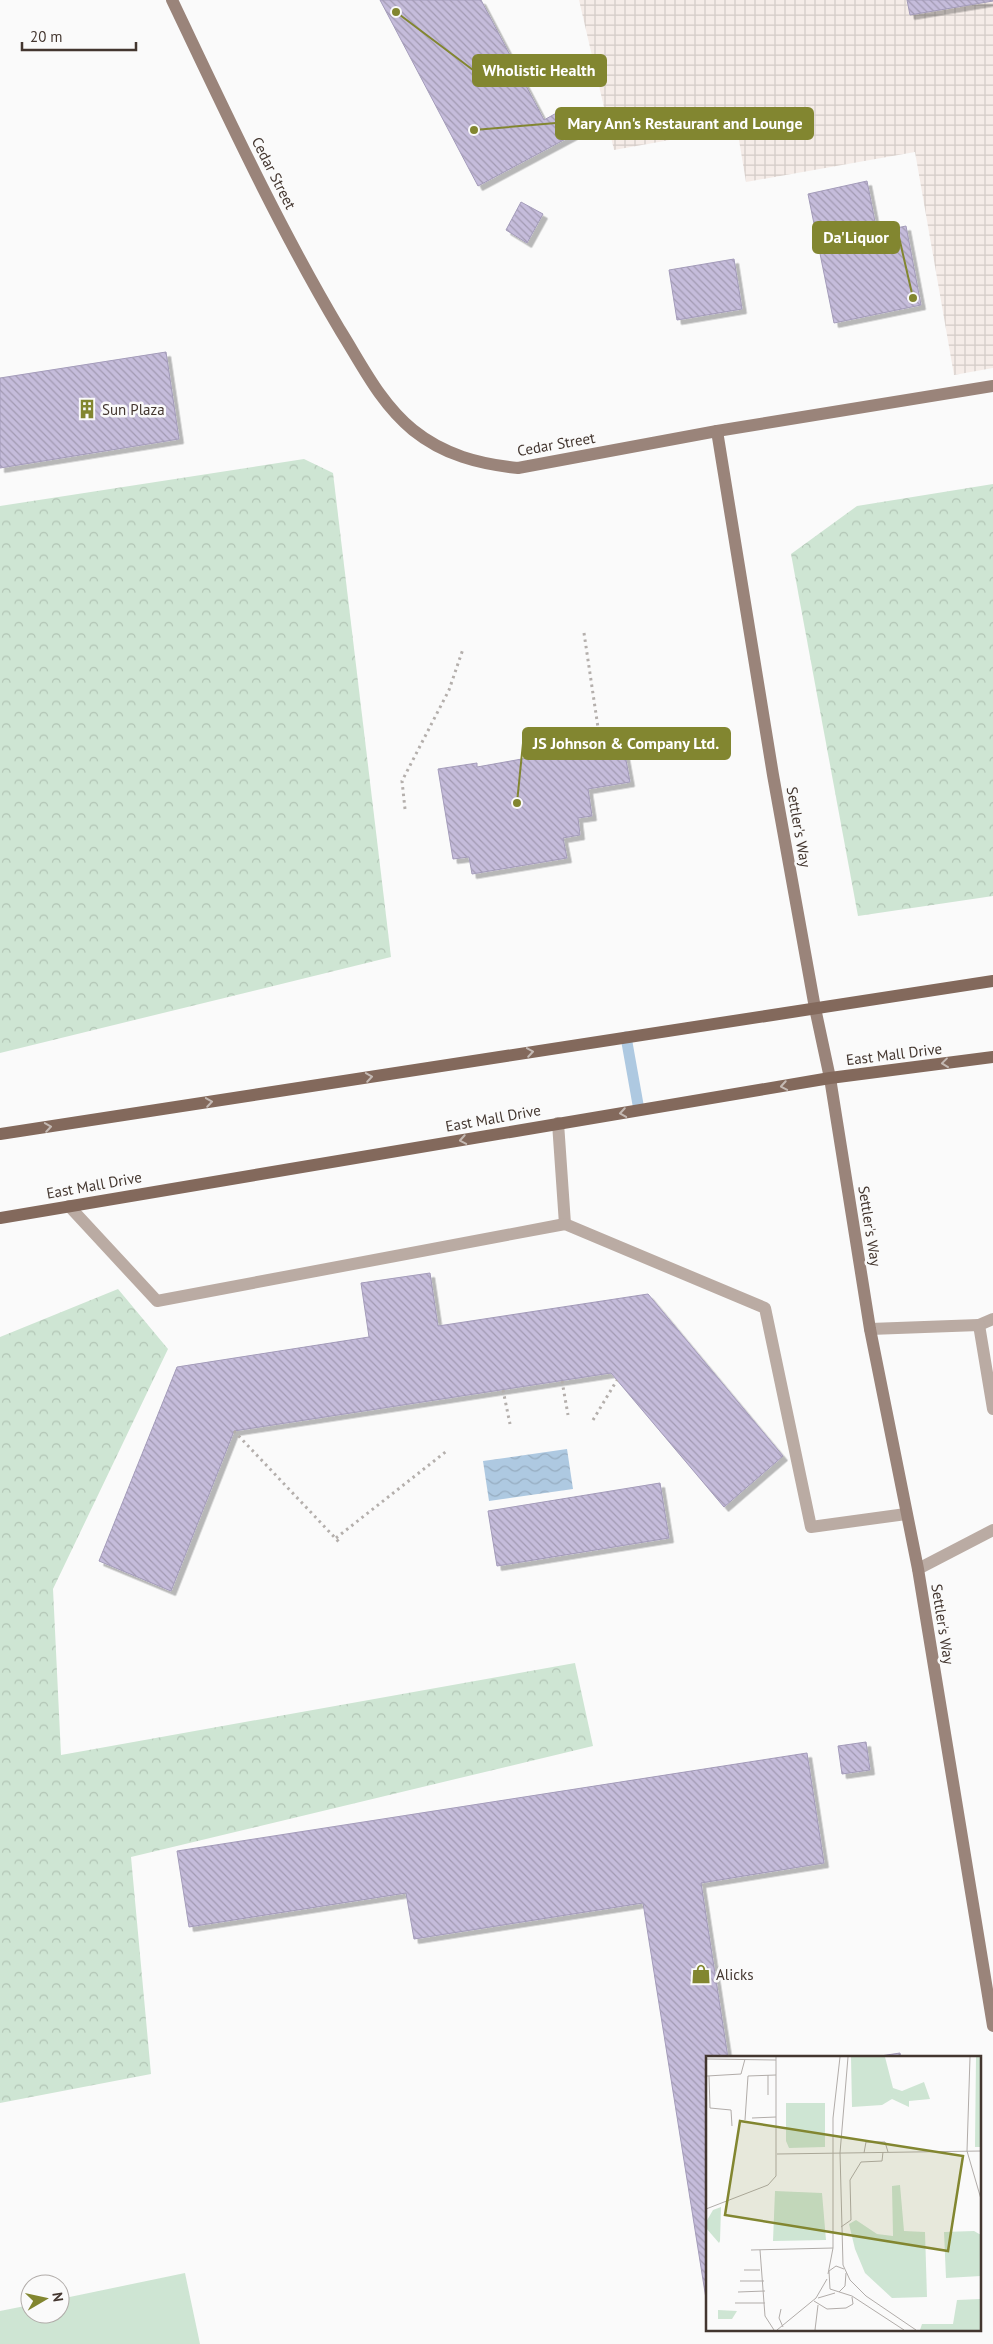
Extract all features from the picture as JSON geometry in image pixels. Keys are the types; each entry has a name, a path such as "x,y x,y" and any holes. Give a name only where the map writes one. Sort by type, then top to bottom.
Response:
{"main road":[{"name":"Cedar Street","path":"172,0 306,272 378,392 394,413 413,430 433,444 456,455 485,464 518,468 717,431 993,386"},
{"name":"Settler's Way","path":"717,431 767,736 815,1008 830,1078 870,1329 918,1569 993,2026"},
{"path":"0,1134 993,981"},
{"name":"East Mall Drive","path":"0,1218 830,1078 993,1057"}],"lane":[{"path":"558,1124 565,1224"},
{"path":"69,1206 157,1301 565,1224 765,1308 811,1527 906,1514"},
{"path":"870,1329 979,1325 993,1319"},
{"path":"979,1325 993,1409"},
{"path":"918,1569 993,1530"}],"path":[{"path":"584,634 600,741"},
{"path":"406,809 402,781 449,690 463,649"},
{"path":"593,1420 617,1380"},
{"path":"562,1381 568,1415"},
{"path":"503,1390 510,1424"},
{"path":"234,1431 339,1542"},
{"path":"336,1538 448,1450"}],"shaded area":[{"path":"579,0 993,0 993,368 954,375 915,152 746,182 737,128 614,150"}],"green space":[{"path":"304,459 333,473 391,957 0,1053 0,506"},
{"path":"993,484 993,896 858,916 791,554 857,506"},
{"path":"118,1289 168,1349 53,1589 61,1755 575,1663 593,1746 131,1857 151,2074 0,2103 0,1337"},
{"path":"185,2273 200,2344 0,2344 0,2311 20,2307 20,2324 70,2324 70,2297"}],"water":[{"path":"567,1449 573,1489 489,1501 483,1461"}],"building":[{"path":"380,0 481,0 544,120 560,111 573,135 478,186"},
{"path":"907,0 993,0 993,1 910,15"},
{"path":"867,181 877,232 906,226 921,305 834,323 808,194"},
{"path":"521,202 543,214 527,243 506,230"},
{"path":"734,259 742,309 677,320 669,270"},
{"name":"Sun Plaza","path":"166,352 179,439 0,468 0,378"},
{"path":"622,738 630,782 588,789 592,816 578,818 580,835 563,838 567,858 472,874 469,857 453,859 438,769 477,763 477,767 578,749 578,745"},
{"path":"430,1273 438,1326 648,1294 783,1456 724,1507 611,1373 234,1431 171,1591 99,1561 177,1367 369,1337 361,1283"},
{"path":"660,1483 669,1538 497,1566 488,1511"},
{"path":"866,1742 870,1770 842,1774 838,1746"},
{"path":"807,1753 824,1863 701,1883 728,2056 706,2056 706,2299 643,1903 414,1939 406,1893 189,1927 177,1851"},
{"path":"900,2053 901,2056 880,2056"}],"waterway":[{"path":"626,1037 639,1110"}],"place":[{"name":"Wholistic Health","path":"396,12"},
{"name":"Mary Ann's Restaurant and Lounge","path":"474,130"},
{"name":"Da'Liquor","path":"913,298"},
{"name":"Sun Plaza","path":"87,409"},
{"name":"JS Johnson & Company Ltd.","path":"517,803"},
{"name":"Alicks","path":"701,1974"}]}
